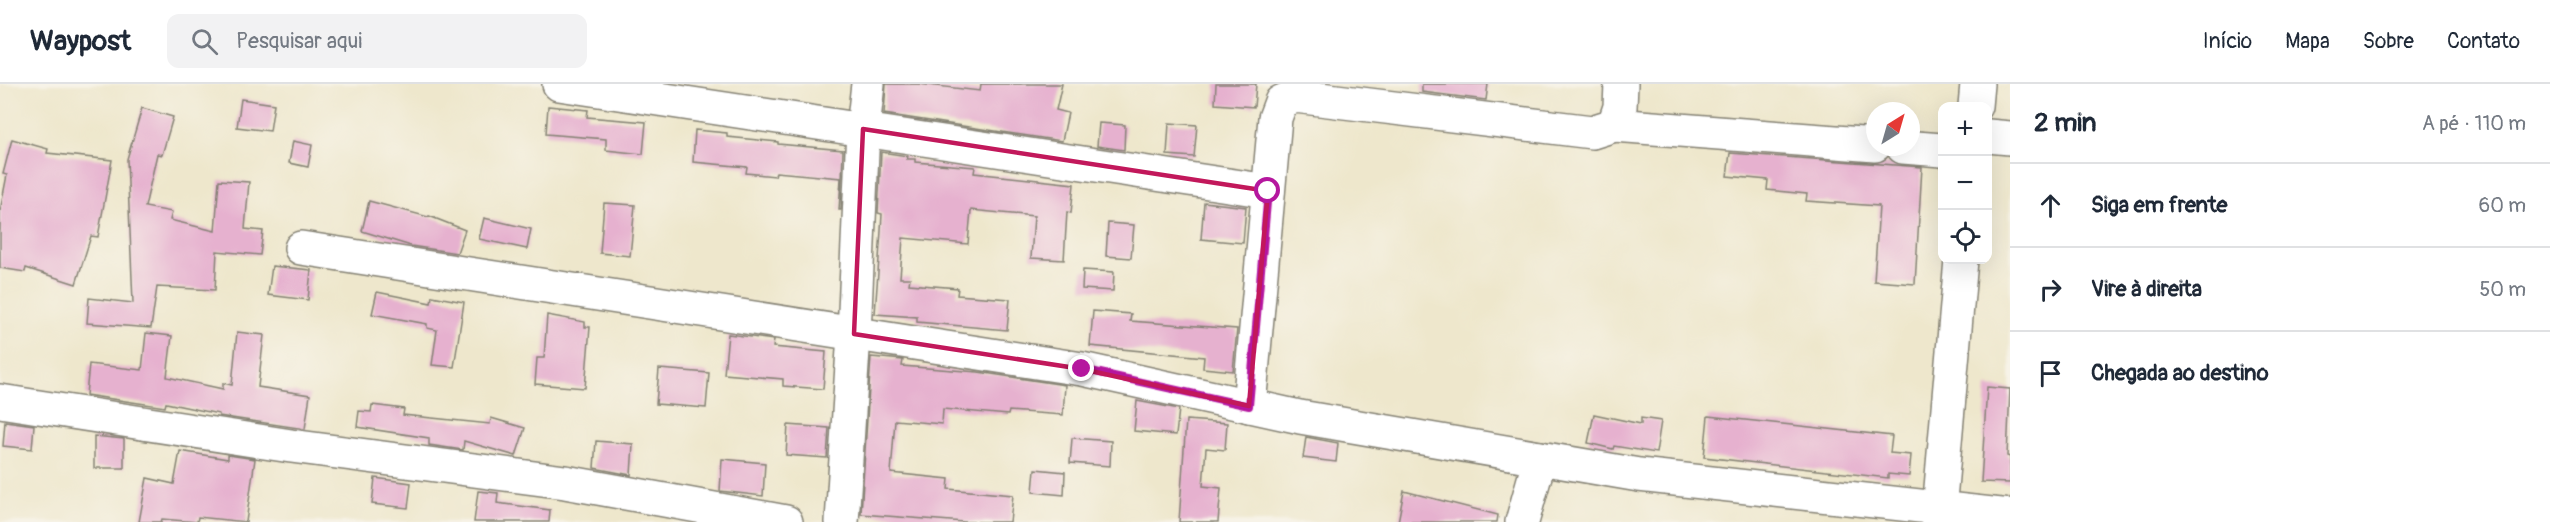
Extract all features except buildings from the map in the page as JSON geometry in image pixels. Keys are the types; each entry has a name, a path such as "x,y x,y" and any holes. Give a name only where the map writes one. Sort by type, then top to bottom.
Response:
{"street":[{"path":"559,84 1268,191"},
{"path":"842,522 854,334 863,129 868,84"},
{"path":"1614,125 1620,107 1621,84"},
{"path":"1975,102 1977,84"},
{"path":"1249,406 1275,118 1281,102 1295,96 1393,96 1592,132 1614,125 1866,144"},
{"path":"1992,136 2010,138"},
{"path":"1920,148 1938,150"},
{"path":"301,248 1082,369 1300,417 1638,475 1938,515 2010,516"},
{"path":"1938,515 1961,264"},
{"path":"0,401 291,446 565,482 786,522"},
{"path":"1522,522 1540,458"}],"highlighted area":[{"path":"863,129 1268,191 1249,406 1082,369 854,334"}],"route":[{"path":"1082,369 1249,406 1268,191"}]}
